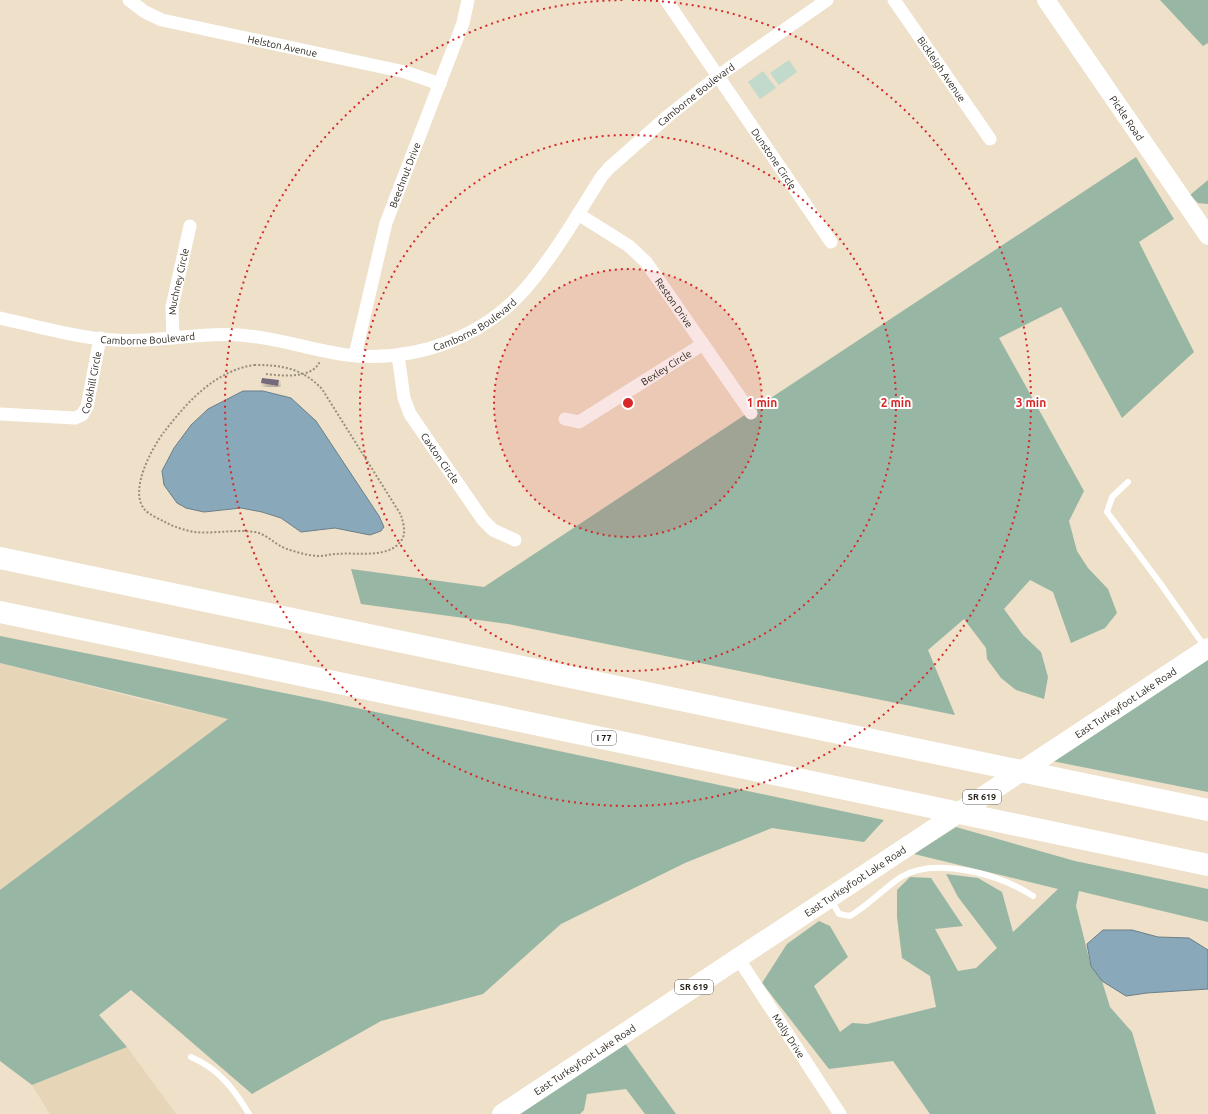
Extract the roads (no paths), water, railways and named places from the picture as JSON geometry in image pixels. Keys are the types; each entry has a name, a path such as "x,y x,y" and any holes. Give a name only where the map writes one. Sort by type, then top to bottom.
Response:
{"highway":[{"path":"0,558 1208,810"},
{"name":"I 77","path":"0,612 1208,865"}],"main road":[{"name":"East Turkeyfoot Lake Road","path":"502,1114 1207,648"}],"street":[{"name":"Helston Avenue","path":"129,0 145,12 162,20 405,72 440,84"},
{"name":"Beechnut Drive","path":"355,355 386,223 463,23 468,0"},
{"name":"Dunstone Circle","path":"666,0 830,242"},
{"name":"Camborne Boulevard","path":"0,318 116,340 239,335 355,355 398,355 439,346 481,326 500,314 532,282 609,168 668,116 718,76 827,0"},
{"name":"Bickleigh Avenue","path":"894,0 990,138"},
{"name":"Pickle Road","path":"1046,0 1208,236"},
{"name":"Reston Drive","path":"578,214 629,246 646,262 751,413"},
{"name":"Muchney Circle","path":"173,338 172,307 190,226"},
{"name":"Cookhill Circle","path":"0,414 74,418 82,415 89,402 100,338"},
{"name":"Bexley Circle","path":"565,419 579,422 703,344"},
{"name":"Caxton Circle","path":"398,355 404,398 418,426 483,520 493,530 515,540"},
{"name":"Molly Drive","path":"738,958 840,1114"}],"lane":[{"path":"1128,482 1112,498 1107,512 1207,648"},
{"path":"829,897 839,914 850,916 866,906 895,881 911,872 919,870 959,869 998,878 1020,887 1033,896"},
{"path":"191,1057 207,1064 222,1076 249,1114"}],"water":[{"path":"243,391 263,391 291,398 316,421 379,516 384,527 381,531 370,535 335,528 301,532 281,518 262,512 241,508 204,512 186,508 177,503 164,485 162,471 174,448 191,425 208,409"},
{"path":"1103,930 1132,930 1158,937 1189,938 1208,950 1208,989 1147,993 1126,996 1102,981 1091,966 1087,944"}]}
